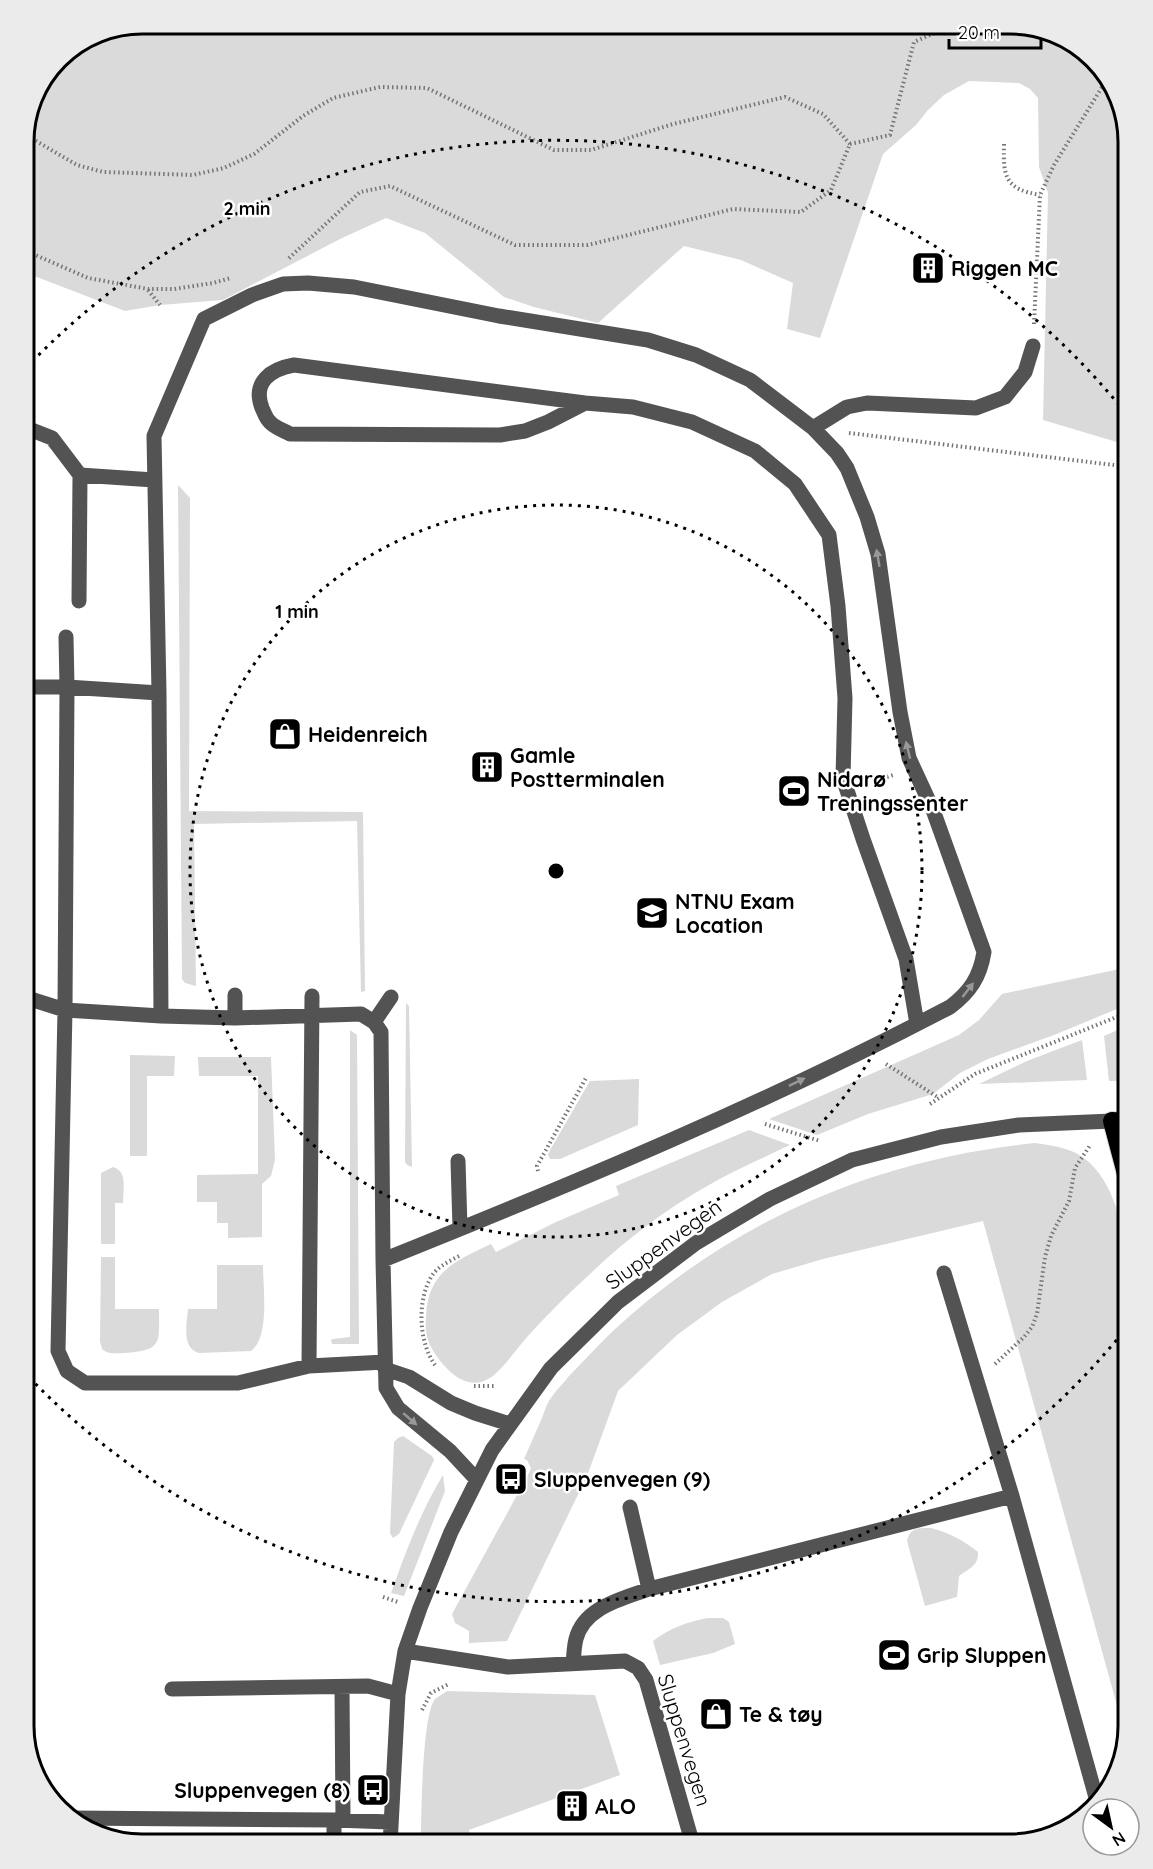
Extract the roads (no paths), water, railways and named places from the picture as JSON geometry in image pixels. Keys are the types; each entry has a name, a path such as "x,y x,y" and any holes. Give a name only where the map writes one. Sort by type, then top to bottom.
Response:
{"street":[{"path":"161,1016 159,693 154,436 204,319 243,299 283,284 308,283 354,287 499,316 648,340 696,355 750,380 813,429 837,453 847,468 867,517 878,554 900,712 909,758 933,810 984,952 982,968 965,996 950,1007 917,1024 744,1107 543,1195 383,1260"},
{"path":"813,429 847,407 867,403 976,408 1005,397 1025,372 1033,346"},
{"path":"585,403 525,431 500,435 290,434 268,421 261,405 260,393 263,382 269,374 280,367 294,365 585,403 633,407 692,422 755,451 795,484 829,535 838,606 843,675 843,778 906,960 917,1024"},
{"path":"35,431 52,438 80,475 79,601"},
{"path":"80,475 154,480"},
{"path":"66,637 68,687 65,1010 58,1351 67,1371 85,1383 238,1383 309,1366 385,1366 409,1377 451,1403 510,1424"},
{"path":"35,687 159,693"},
{"path":"235,995 235,1018"},
{"path":"309,1366 312,996"},
{"path":"374,1022 391,997"},
{"path":"34,1000 65,1010 235,1018 361,1014 374,1022 381,1032 386,1388 398,1408 450,1451 477,1480"},
{"name":"Sluppenvegen","path":"390,1834 398,1694 405,1651 451,1532 492,1450 510,1424 551,1368 618,1302 696,1243 770,1199 852,1160 941,1137 1019,1125 1118,1122"},
{"path":"458,1161 460,1228"},
{"path":"944,1273 1012,1496 1095,1793"},
{"path":"573,1663 576,1636 586,1620 604,1605 649,1589 1012,1496"},
{"path":"630,1507 649,1589"},
{"name":"Sluppenvegen","path":"405,1651 508,1667 625,1661 638,1668 646,1680 656,1711 690,1834"},
{"path":"172,1689 368,1686 398,1694"},
{"path":"336,1834 339,1820 342,1687"},
{"path":"87,1818 390,1822"}],"place":[{"name":"Riggen MC","path":"928,268"},
{"name":"Heidenreich","path":"285,734"},
{"name":"Gamle Postterminalen","path":"487,767"},
{"name":"Nidarø Treningssenter","path":"794,791"},
{"name":"NTNU Exam Location","path":"652,913"},
{"name":"Sluppenvegen (9)","path":"511,1479"},
{"name":"Grip Sluppen","path":"894,1655"},
{"name":"Te & tøy","path":"716,1714"},
{"name":"Sluppenvegen (8)","path":"373,1790"},
{"name":"ALO","path":"572,1806"}]}
